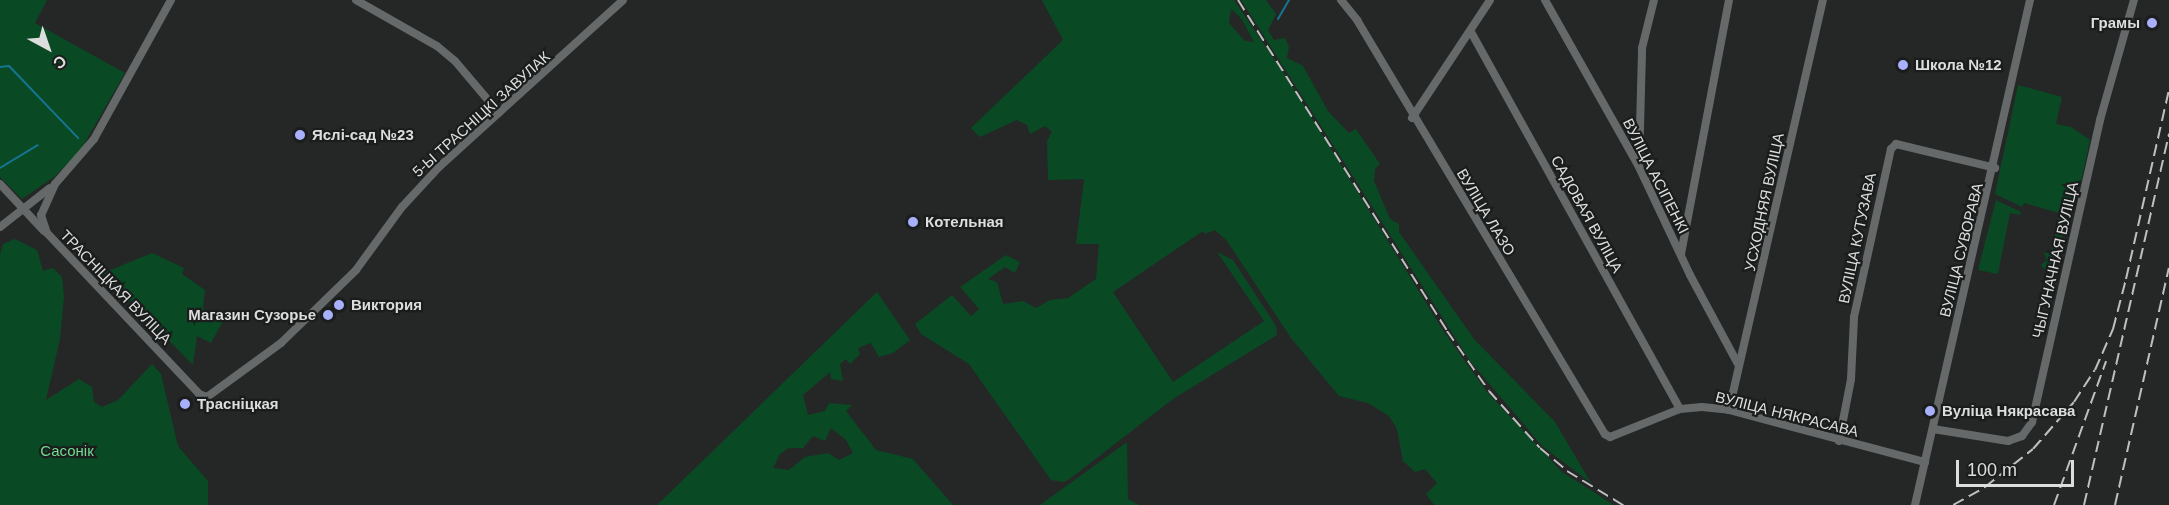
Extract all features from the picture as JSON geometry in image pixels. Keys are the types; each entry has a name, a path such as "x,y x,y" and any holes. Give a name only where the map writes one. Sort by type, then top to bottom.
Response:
{"street":[{"name":"ТРАСНІЦКАЯ ВУЛІЦА","path":"171,0 94,139 55,184 42,208 47,233 207,398"},
{"path":"356,0 437,46 455,61 499,112"},
{"name":"5-Ы ТРАСНІЦКІ ЗАВУЛАК","path":"207,398 281,343 348,278 402,207 499,112 622,0"},
{"name":"ВУЛІЦА ЛАЗО","path":"1341,0 1357,20 1412,118 1610,437"},
{"path":"1412,118 1490,0"},
{"name":"ВУЛІЦА АСІПЕНКІ","path":"1545,0 1639,167 1681,255 1739,366"},
{"path":"1639,167 1642,48 1654,0"},
{"path":"1681,255 1729,0"},
{"name":"УСХОДНЯЯ ВУЛІЦА","path":"1729,410 1823,0"},
{"name":"ВУЛІЦА СУВОРАВА","path":"1915,505 1995,168 2030,0"},
{"name":"ЧЫГУНАЧНАЯ ВУЛІЦА","path":"1933,429 2008,441 2022,436 2032,422 2100,120 2134,0"},
{"name":"САДОВАЯ ВУЛІЦА","path":"1471,32 1680,409"},
{"name":"ВУЛІЦА КУТУЗАВА","path":"1839,441 1851,379 1854,317 1891,149 1896,144 1995,168"},
{"path":"0,184 22,210 47,233"},
{"path":"0,227 55,184"},
{"name":"ВУЛІЦА НЯКРАСАВА","path":"1610,437 1680,409 1729,410 1925,462"}],"green space":[{"path":"0,0 47,0 35,23 125,73 80,151 54,177 22,199 0,177"},
{"path":"1042,0 1234,0 1289,81 1444,332 1487,392 1562,472 1614,505 1434,505 1426,494 1437,483 1425,469 1415,472 1403,461 1397,429 1389,416 1368,403 1339,396 1291,338 1227,241 1215,230 1205,234 1203,231 1113,292 1173,382 1264,321 1217,252 1233,260 1276,326 1277,335 1173,399 1071,478 1064,482 1051,480 969,364 921,334 915,324 952,295 971,316 979,309 960,287 1006,255 1020,262 1015,273 1005,267 988,279 997,282 1003,304 1023,301 1036,308 1050,300 1068,298 1096,279 1099,244 1076,244 1084,179 1048,180 1047,141 1052,132 1045,126 1030,134 1027,125 1017,120 980,137 971,128 1063,40","holes":["1231,9 1241,18 1254,42 1245,41 1229,23"]},
{"path":"1241,0 1266,0 1276,14 1268,30 1274,40 1285,38 1289,47 1287,58 1303,66 1328,111 1349,133 1356,129 1380,164 1375,169 1374,181 1390,219 1399,224 1399,232 1474,339 1555,422 1591,483 1542,446 1470,361"},
{"path":"2018,85 2062,97 2056,124 2071,127 2090,140 2081,182 2074,185 2054,273 2046,271 2041,265 2047,260 2044,252 2051,254 2059,213 2024,203 2022,207 1995,194"},
{"path":"1996,200 2021,212 2020,215 2010,213 1998,274 1978,270"},
{"name":"Сасонік","path":"15,239 37,250 43,271 53,268 62,277 64,297 60,339 46,400 79,379 92,387 94,402 102,407 118,400 152,364 161,374 178,446 208,481 208,505 0,505 0,255 3,244"},
{"path":"152,253 184,268 182,274 205,290 203,308 223,321 211,343 197,336 193,365 103,273"},
{"path":"877,292 910,340 893,353 879,357 871,343 858,348 860,354 850,364 846,359 840,364 843,381 831,379 830,372 803,395 808,415 825,411 829,403 852,405 846,411 876,450 913,459 953,505 657,505","holes":["831,428 846,440 853,453 839,460 828,453 805,457 789,470 773,468 780,454 789,448 803,448 813,436 825,441"]},
{"path":"1127,442 1128,499 1139,505 1040,505"}],"waterway":[{"path":"1278,19 1289,0"},
{"path":"0,67 9,66 78,138"},
{"path":"0,168 38,145"}],"railway":[{"path":"1238,0 1447,331 1489,391 1540,448 1567,471 1623,505"},
{"path":"1953,505 1985,487 2033,449 2074,402 2095,370 2113,329 2169,90"},
{"path":"2084,505 2169,134"},
{"path":"2115,505 2169,268"},
{"path":"2054,505 2106,361"}],"place":[{"name":"Грамы","path":"2152,23"},
{"name":"Школа №12","path":"1903,65"},
{"name":"Яслі-сад №23","path":"300,135"},
{"name":"Котельная","path":"913,222"},
{"name":"Виктория","path":"339,305"},
{"name":"Магазин Сузорье","path":"328,315"},
{"name":"Трасніцкая","path":"185,404"},
{"name":"Вуліца Някрасава","path":"1930,411"}]}
